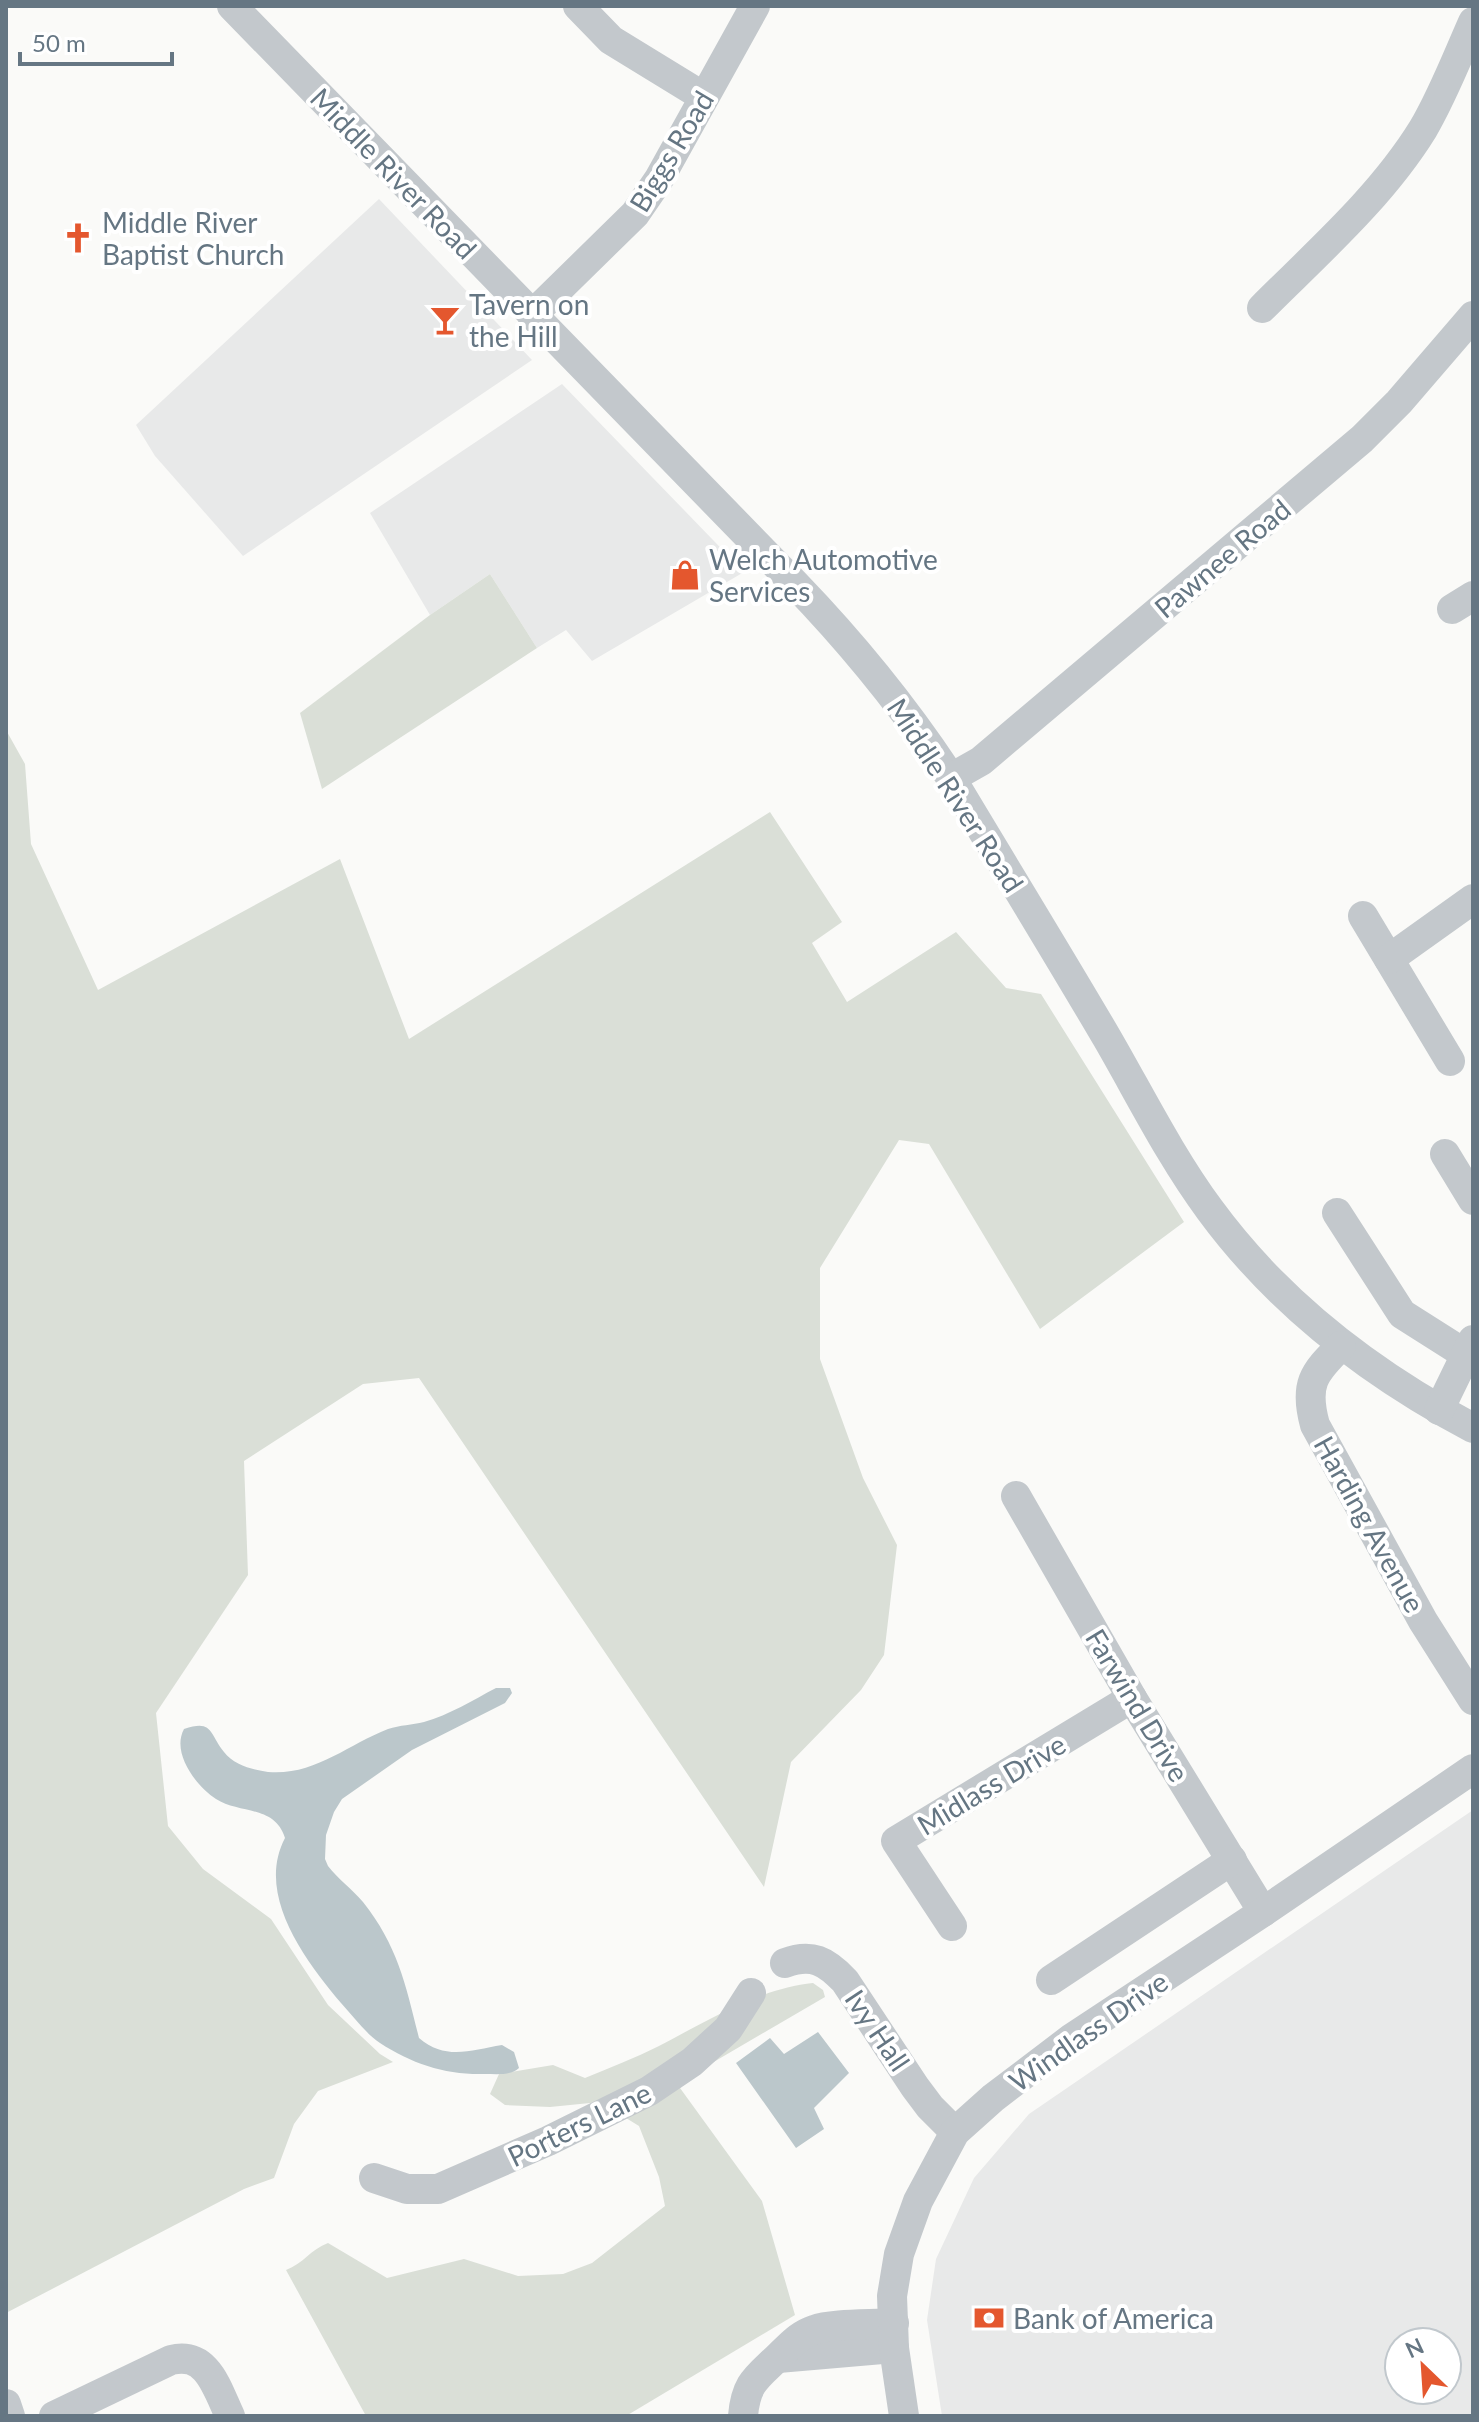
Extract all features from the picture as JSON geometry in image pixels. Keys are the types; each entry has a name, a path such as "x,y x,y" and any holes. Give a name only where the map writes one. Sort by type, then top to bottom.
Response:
{"street":[{"name":"Middle River Road","path":"232,6 824,613 910,718 951,778 1164,1139 1209,1209 1273,1284 1341,1346 1439,1410 1473,1428"},
{"path":"578,6 611,40 704,97"},
{"name":"Biggs Road","path":"532,315 635,214 659,179 755,6"},
{"path":"1262,308 1357,213 1405,155 1440,96 1473,22"},
{"name":"Pawnee Road","path":"951,778 981,761 1362,439 1399,402 1473,316"},
{"path":"1389,959 1473,899"},
{"path":"1363,916 1450,1061"},
{"path":"1445,1154 1473,1200"},
{"path":"1337,1213 1402,1314 1471,1351 1439,1410"},
{"name":"Harding Avenue","path":"1341,1346 1313,1378 1309,1391 1315,1425 1423,1621 1473,1700"},
{"name":"Farwind Drive","path":"1016,1496 1132,1698 1263,1912"},
{"name":"Midlass Drive","path":"952,1926 896,1841 1132,1698"},
{"name":"Windlass Drive","path":"904,2416 892,2296 899,2254 918,2201 955,2132 993,2098 1072,2038 1473,1769"},
{"path":"1051,1980 1232,1860"},
{"name":"Ivy Hall","path":"785,1963 814,1957 834,1969 915,2087 955,2132"},
{"name":"Porters Lane","path":"374,2178 407,2189 438,2189 548,2141 649,2091 692,2062 728,2029 751,1993"},
{"path":"743,2416 744,2403 759,2373 778,2358 894,2336"},
{"path":"54,2416 171,2360 182,2358 198,2362 208,2371 230,2416"},
{"path":"6,2404 10,2416"}],"shaded area":[{"path":"379,199 532,360 243,556 155,456 136,425"},
{"path":"562,384 744,572 592,661 566,630 537,648 490,574 430,615 370,513"},
{"path":"490,574 537,648 322,789 300,713"},
{"path":"6,730 25,764 31,844 98,990 340,859 409,1039 770,812 842,922 812,943 847,1002 956,932 1006,988 1041,994 1184,1222 1040,1329 929,1144 899,1140 820,1268 820,1359 863,1478 897,1545 884,1655 861,1690 791,1762 764,1887 419,1378 363,1384 244,1461 248,1575 156,1713 168,1826 203,1869 271,1919 328,2005 380,2054 393,2062 318,2091 294,2124 274,2178 244,2189 6,2313"},
{"path":"496,1688 510,1688 512,1693 505,1703 412,1750 342,1799 326,1835 325,1859 328,1866 363,1902 393,1951 419,2038 439,2050 449,2052 502,2045 514,2052 519,2068 503,2074 456,2073 417,2062 380,2043 341,2003 300,1947 280,1904 276,1882 277,1860 285,1838 280,1827 265,1815 225,1804 208,1793 183,1758 181,1738 184,1729 205,1727 228,1757 238,1764 262,1771 285,1772 330,1758 388,1729 443,1715"},
{"path":"1473,1810 1473,2416 942,2416 927,2320 936,2259 974,2178 1029,2114"},
{"path":"813,1983 823,1990 825,1997 700,2070 680,2088 762,2201 795,2315 626,2416 366,2416 286,2270 328,2243 387,2278 464,2259 518,2276 563,2274 592,2263 665,2206 659,2177 639,2126 600,2102 550,2107 505,2105 490,2094 499,2074 553,2065 585,2078 753,1999"},
{"path":"818,2032 849,2073 814,2108 824,2129 796,2148 736,2063 770,2038 784,2054"}],"place":[{"name":"Middle River Baptist Church","path":"78,238"},
{"name":"Tavern on the Hill","path":"445,320"},
{"name":"Welch Automotive Services","path":"685,575"},
{"name":"Bank of America","path":"989,2318"}]}
